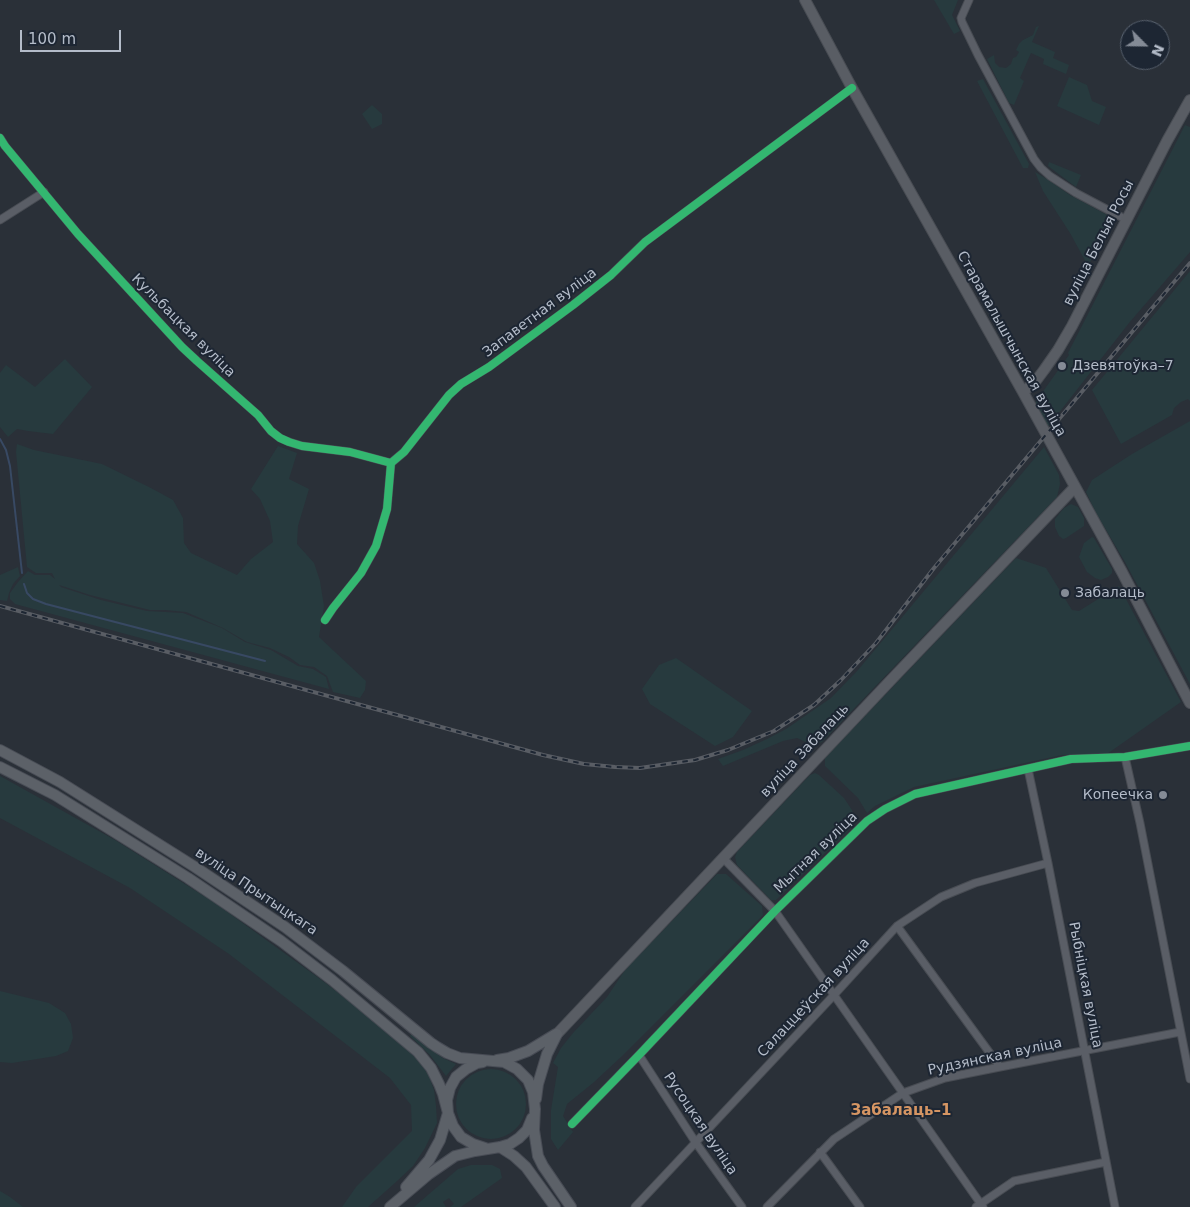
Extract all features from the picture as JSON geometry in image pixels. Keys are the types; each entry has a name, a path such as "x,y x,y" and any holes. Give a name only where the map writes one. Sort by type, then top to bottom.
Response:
{"main road":[{"name":"Старамалышчынская вуліца","path":"805,0 852,88 1023,392 1158,640 1190,703"},
{"name":"вуліца Белыя Росы","path":"1023,392 1035,382 1058,350 1079,314 1167,141 1189,105"},
{"name":"вуліца Забалаць","path":"557,1034 1075,488"},
{"name":"вуліца Прытыцкага","path":"0,750 60,782 196,867 285,927 344,971 431,1043 447,1053 460,1058 489,1060"},
{"name":"вуліца Прытыцкага","path":"0,767 55,795 188,878 281,941 332,980 418,1052 431,1068 439,1084 448,1113"},
{"path":"555,1207 526,1167 514,1156 500,1147 486,1148 473,1144 461,1137 453,1126 448,1113 447,1100 450,1088 456,1077 466,1069 477,1063 509,1058 523,1053 557,1034"},
{"path":"557,1034 547,1054 538,1084 534,1130 538,1156 571,1207"},
{"path":"389,1207 429,1174 455,1156 510,1144 519,1138 530,1125 535,1109 533,1092 528,1080 517,1069 504,1062 489,1060"},
{"path":"389,1207 429,1160 440,1140 448,1113"}],"street":[{"path":"969,0 961,18 962,22 1034,159 1050,176 1076,193 1127,220"},
{"name":"Запаветная вуліца","path":"392,463 404,452 449,395 461,384 490,367 572,305 611,275 645,242 852,88"},
{"name":"Кульбацкая вуліца","path":"0,138 78,234 182,347 258,415 275,434 289,442 302,446 350,452 392,463"},
{"path":"0,220 44,192"},
{"path":"325,620 361,573 376,546 387,509 392,463"},
{"name":"Мытная вуліца","path":"572,1124 775,911 867,821 885,809 915,794 1071,759 1125,757 1190,746"},
{"path":"1125,757 1140,823 1190,1079"},
{"name":"Рыбніцкая вуліца","path":"1028,769 1048,863 1114,1207"},
{"path":"723,858 775,911 980,1206 1014,1181 1106,1162"},
{"name":"Салаццеўская вуліца","path":"635,1207 897,926 941,897 975,883 1048,863"},
{"path":"897,926 1000,1066"},
{"name":"Рудзянская вуліца","path":"767,1207 834,1139 903,1093 946,1078 1000,1066 1180,1032"},
{"name":"Русоцкая вуліца","path":"639,1055 696,1142 742,1207"},
{"path":"820,1152 860,1207"}],"green space":[{"path":"934,0 958,0 952,15 960,31 954,34"},
{"path":"1039,26 1032,42 1055,52 1053,58 1069,65 1066,74 1043,64 1044,59 1031,53 1020,78 1024,81 1014,105 1009,103 987,59 994,55 995,63 999,67 1006,68 1019,52 1016,50 1019,44 1033,35 1036,27"},
{"path":"1069,77 1087,85 1092,101 1106,107 1099,125 1057,106"},
{"path":"983,79 1029,164 1028,168 1023,168 977,81"},
{"path":"372,105 382,114 382,124 372,129 362,114"},
{"path":"1185,125 1190,127 1190,252 1129,323 1047,428 1034,404 1069,355 1068,353"},
{"path":"1049,162 1081,175 1076,187 1048,166"},
{"path":"1035,172 1070,195 1113,218 1088,266 1070,233 1043,191"},
{"path":"1190,271 1190,401 1188,399 1181,402 1174,408 1172,415 1121,444 1092,390"},
{"path":"65,359 92,387 53,434 17,429 8,437 0,427 0,373 6,365 35,387"},
{"path":"1190,421 1190,684 1086,492 1092,480 1132,454"},
{"path":"17,444 34,450 102,464 173,500 183,518 184,543 191,553 237,575 251,559 273,542 270,521 260,499 251,489 278,446 297,453 289,479 309,489 298,526 297,544 314,563 320,581 324,606 319,637 366,681 365,690 360,698 333,692 327,676 314,667 300,665 289,657 270,648 247,642 223,628 186,612 150,610 59,585 101,600 147,611 183,613 222,628 245,642 271,650 298,666 313,669 326,677 329,689 15,604 10,599 10,593 28,571 35,575 50,575 55,579 52,573 36,573 27,567 16,452"},
{"path":"1044,447 1059,475 1060,484 1057,497 822,742 812,745 797,738 783,741 723,766 718,759 743,750 786,729 831,698 858,670"},
{"path":"1071,504 1078,507 1084,518 1084,526 1063,539 1059,536 1055,527 1055,519 1064,508"},
{"path":"1092,537 1112,569 1112,573 1108,577 1101,580 1087,572 1079,557 1084,543"},
{"path":"1016,558 1046,568 1072,610 1079,611 1119,586 1181,702 1107,754 1062,755 914,787 875,806 867,813 858,798 825,766 825,758"},
{"path":"18,567 20,576 13,584 7,601 0,600 0,575"},
{"path":"676,658 752,711 733,737 715,746 650,704 642,689 659,665"},
{"path":"815,773 844,798 852,810 855,820 848,831 776,900 771,900 737,865 735,857 737,852 810,775"},
{"path":"0,776 115,840 215,903 327,984 406,1046 420,1061 429,1076 434,1090 437,1123 425,1148 413,1166 368,1207 342,1207 356,1187 412,1131 411,1105 390,1078 229,954 130,888 0,818"},
{"path":"717,874 726,874 762,906 763,915 621,1057 567,1104 563,1116 573,1132 558,1150 551,1139 551,1110 558,1067 553,1063 561,1048 607,997 625,970"},
{"path":"0,991 49,1003 65,1013 71,1024 73,1038 68,1051 56,1056 12,1063 0,1062"},
{"path":"412,1034 443,1058 456,1064 446,1076 430,1055 410,1036"},
{"path":"491,1069 504,1072 516,1079 523,1091 526,1104 523,1117 516,1129 504,1136 491,1139 478,1136 466,1129 459,1117 456,1104 459,1091 466,1079 478,1072"},
{"path":"471,1165 492,1165 500,1169 502,1178 461,1207 450,1207 454,1204 449,1198 443,1202 446,1207 414,1207 458,1169"},
{"path":"0,1191 10,1197 23,1207 0,1207"}],"waterway":[{"path":"0,439 6,450 10,466 22,573"},
{"path":"24,584 27,593 33,599 46,604 265,661"}],"railway":[{"path":"0,606 543,755 584,764 640,768 695,760 728,750 774,731 814,705 841,680 876,643 934,568 1190,263"}],"cycle path":[{"path":"325,620 361,573 376,546 387,509 391,463 404,452 449,395 461,384 489,367 573,305 611,275 645,242 852,88"},
{"path":"0,138 78,234 182,347 258,415 271,431 280,438 302,446 350,452 391,463"},
{"path":"572,1124 775,911 867,821 885,809 915,794 1071,759 1125,757 1190,746"}],"place":[{"name":"Дзевятоўка–7","path":"1062,366"},
{"name":"Забалаць","path":"1065,593"},
{"name":"Копеечка","path":"1163,795"}],"district":[{"name":"Забалаць–1","path":"901,1111"}]}
